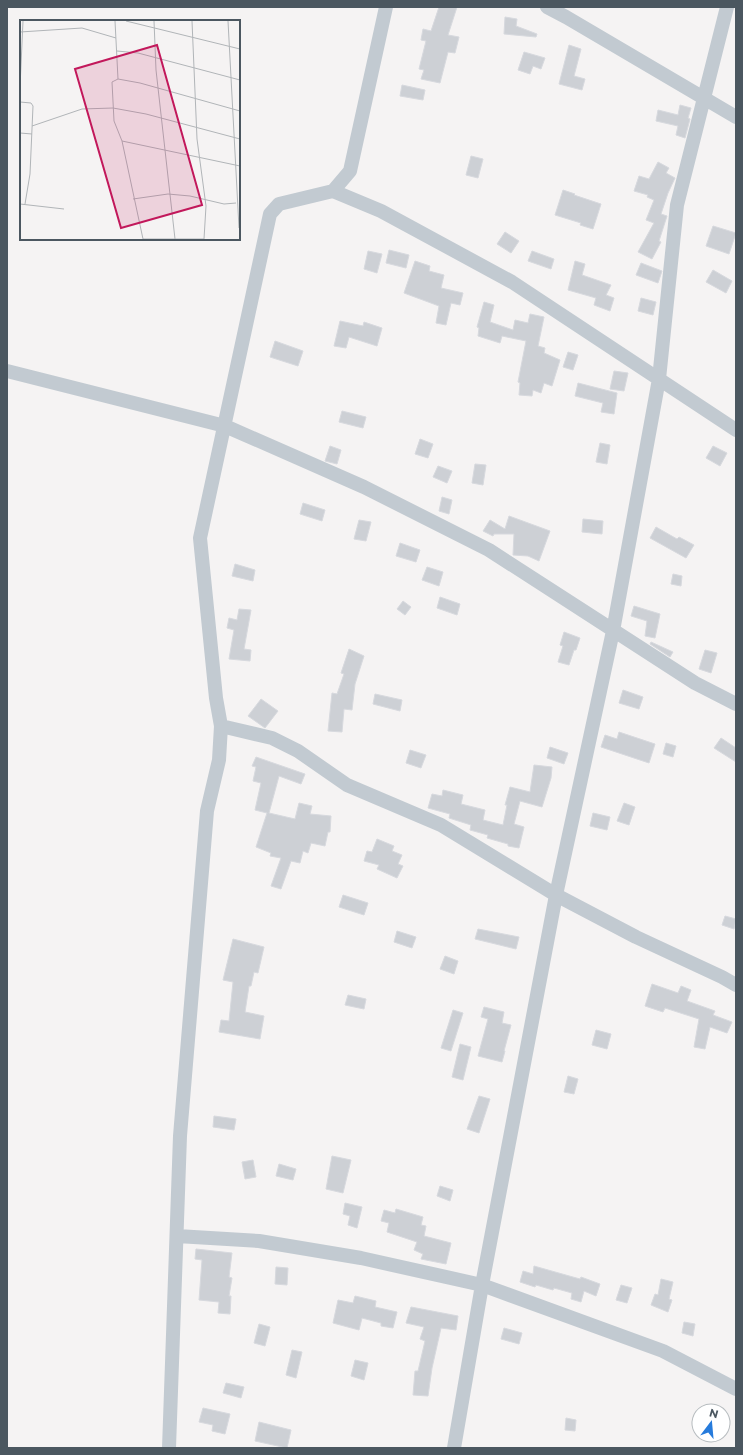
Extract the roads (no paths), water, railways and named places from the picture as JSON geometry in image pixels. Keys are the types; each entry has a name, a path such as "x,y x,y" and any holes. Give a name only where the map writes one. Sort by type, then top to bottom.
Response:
{"street":[{"path":"169,1448 180,1136 207,811 219,760 221,726 216,698 200,538 270,214 279,204 333,191 350,171 386,7"},
{"path":"547,7 566,16 705,97 736,117"},
{"path":"454,1448 482,1285 556,895 613,631 659,379 677,205 727,7"},
{"path":"333,191 381,211 512,282 736,430"},
{"path":"7,371 224,426 364,487 488,550 695,683 736,704"},
{"path":"221,726 272,738 298,751 347,785 441,825 556,895 636,937 736,985"},
{"path":"177,1236 259,1241 362,1258 482,1285 663,1351 736,1389"}]}
